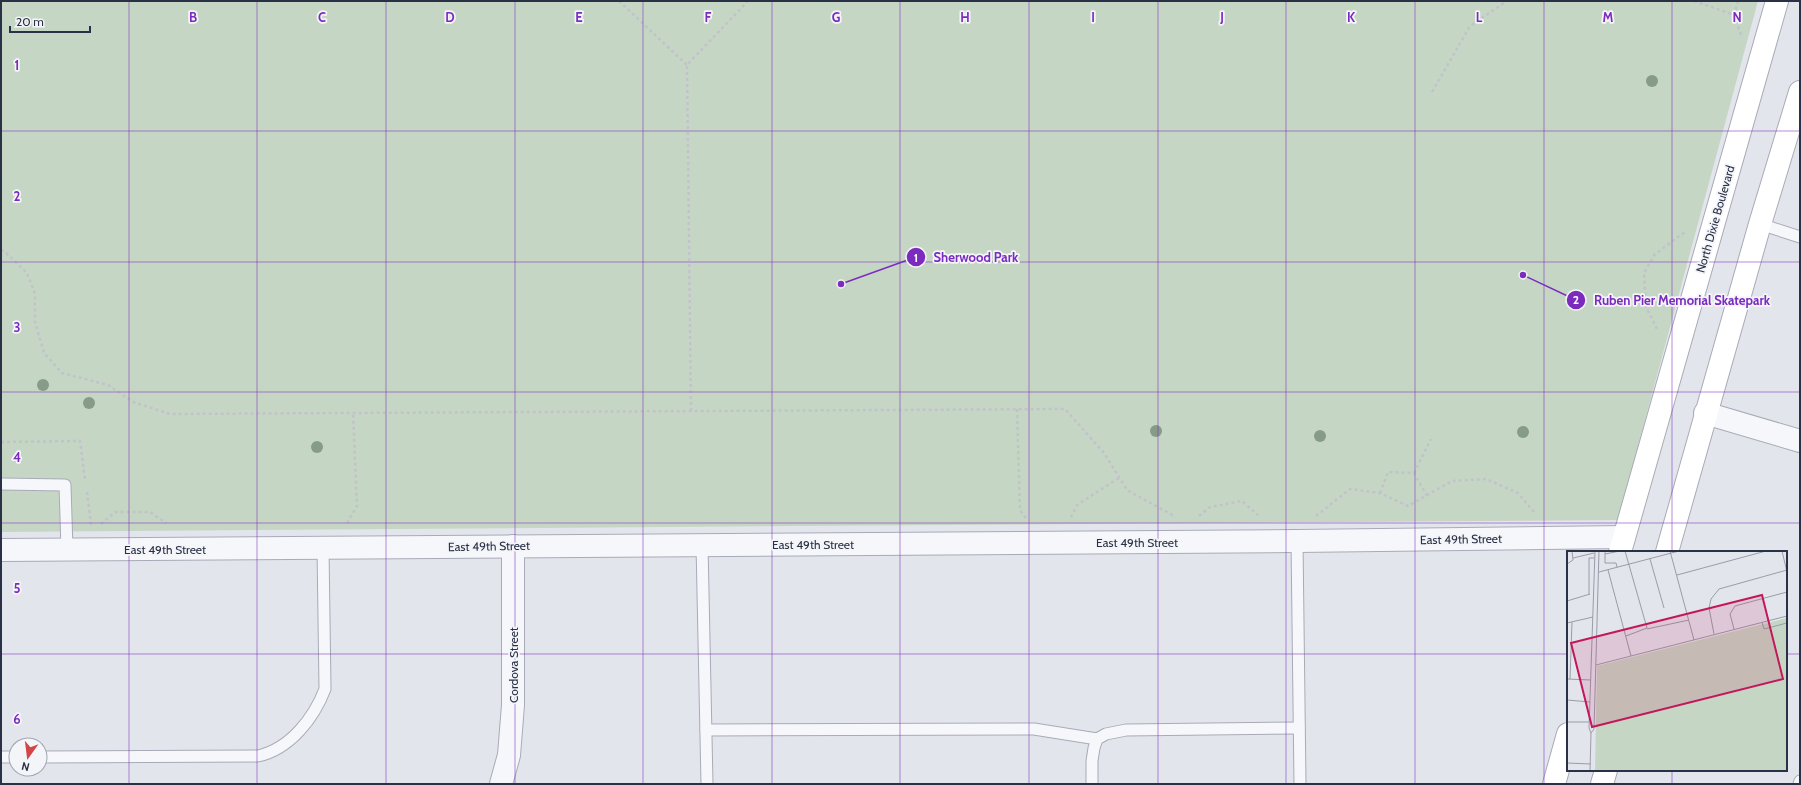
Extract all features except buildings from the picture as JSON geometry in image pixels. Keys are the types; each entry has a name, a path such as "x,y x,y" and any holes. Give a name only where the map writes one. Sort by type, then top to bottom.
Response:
{"main road":[{"name":"North Dixie Boulevard","path":"1622,544 1778,1"},
{"path":"1667,551 1705,413 1800,92"},
{"path":"1554,784 1567,738"},
{"path":"1602,784 1606,771"}],"street":[{"path":"1705,413 1800,441"},
{"name":"East 49th Street","path":"1,550 1297,541 1622,544"},
{"name":"Cordova Street","path":"501,784 508,756 513,705 513,546"}],"lane":[{"path":"1760,224 1800,237"},
{"path":"1,484 65,485 67,550"},
{"path":"1297,541 1300,784"},
{"path":"702,544 707,784"},
{"path":"48,757 258,756 270,754 304,726 319,704 325,689 323,548"},
{"path":"706,730 1034,729 1097,739 1106,734 1126,730 1299,728"},
{"path":"1092,784 1092,761 1097,739"}],"path":[{"path":"619,1 687,66"},
{"path":"691,411 687,66 748,1"},
{"path":"1432,92 1470,26 1507,1"},
{"path":"1694,1 1734,15"},
{"path":"1738,1 1734,15 1743,42"},
{"path":"1659,332 1646,307 1644,273 1654,254 1692,228"},
{"path":"1,250 27,272 35,294 35,322 44,353 62,373 108,385 134,402 170,414 1065,408 1104,453 1127,490 1158,509 1178,517"},
{"path":"1017,408 1020,510 1028,520"},
{"path":"346,524 357,506 353,412"},
{"path":"1414,473 1431,439"},
{"path":"1,442 80,441 92,532"},
{"path":"1380,493 1388,472 1414,473"},
{"path":"1414,473 1428,496"},
{"path":"1070,518 1077,506 1119,478"},
{"path":"1314,518 1350,489 1380,493 1408,506 1452,481 1486,479 1518,493 1536,515"},
{"path":"1195,519 1210,507 1242,501 1262,518"},
{"path":"98,527 115,512 150,512 172,527"}],"green space":[{"path":"1,1 1758,1 1618,520 1,532"}],"place":[{"name":"Ruben Pier Memorial Skatepark","path":"1523,275"},
{"name":"Sherwood Park","path":"841,284"}]}
